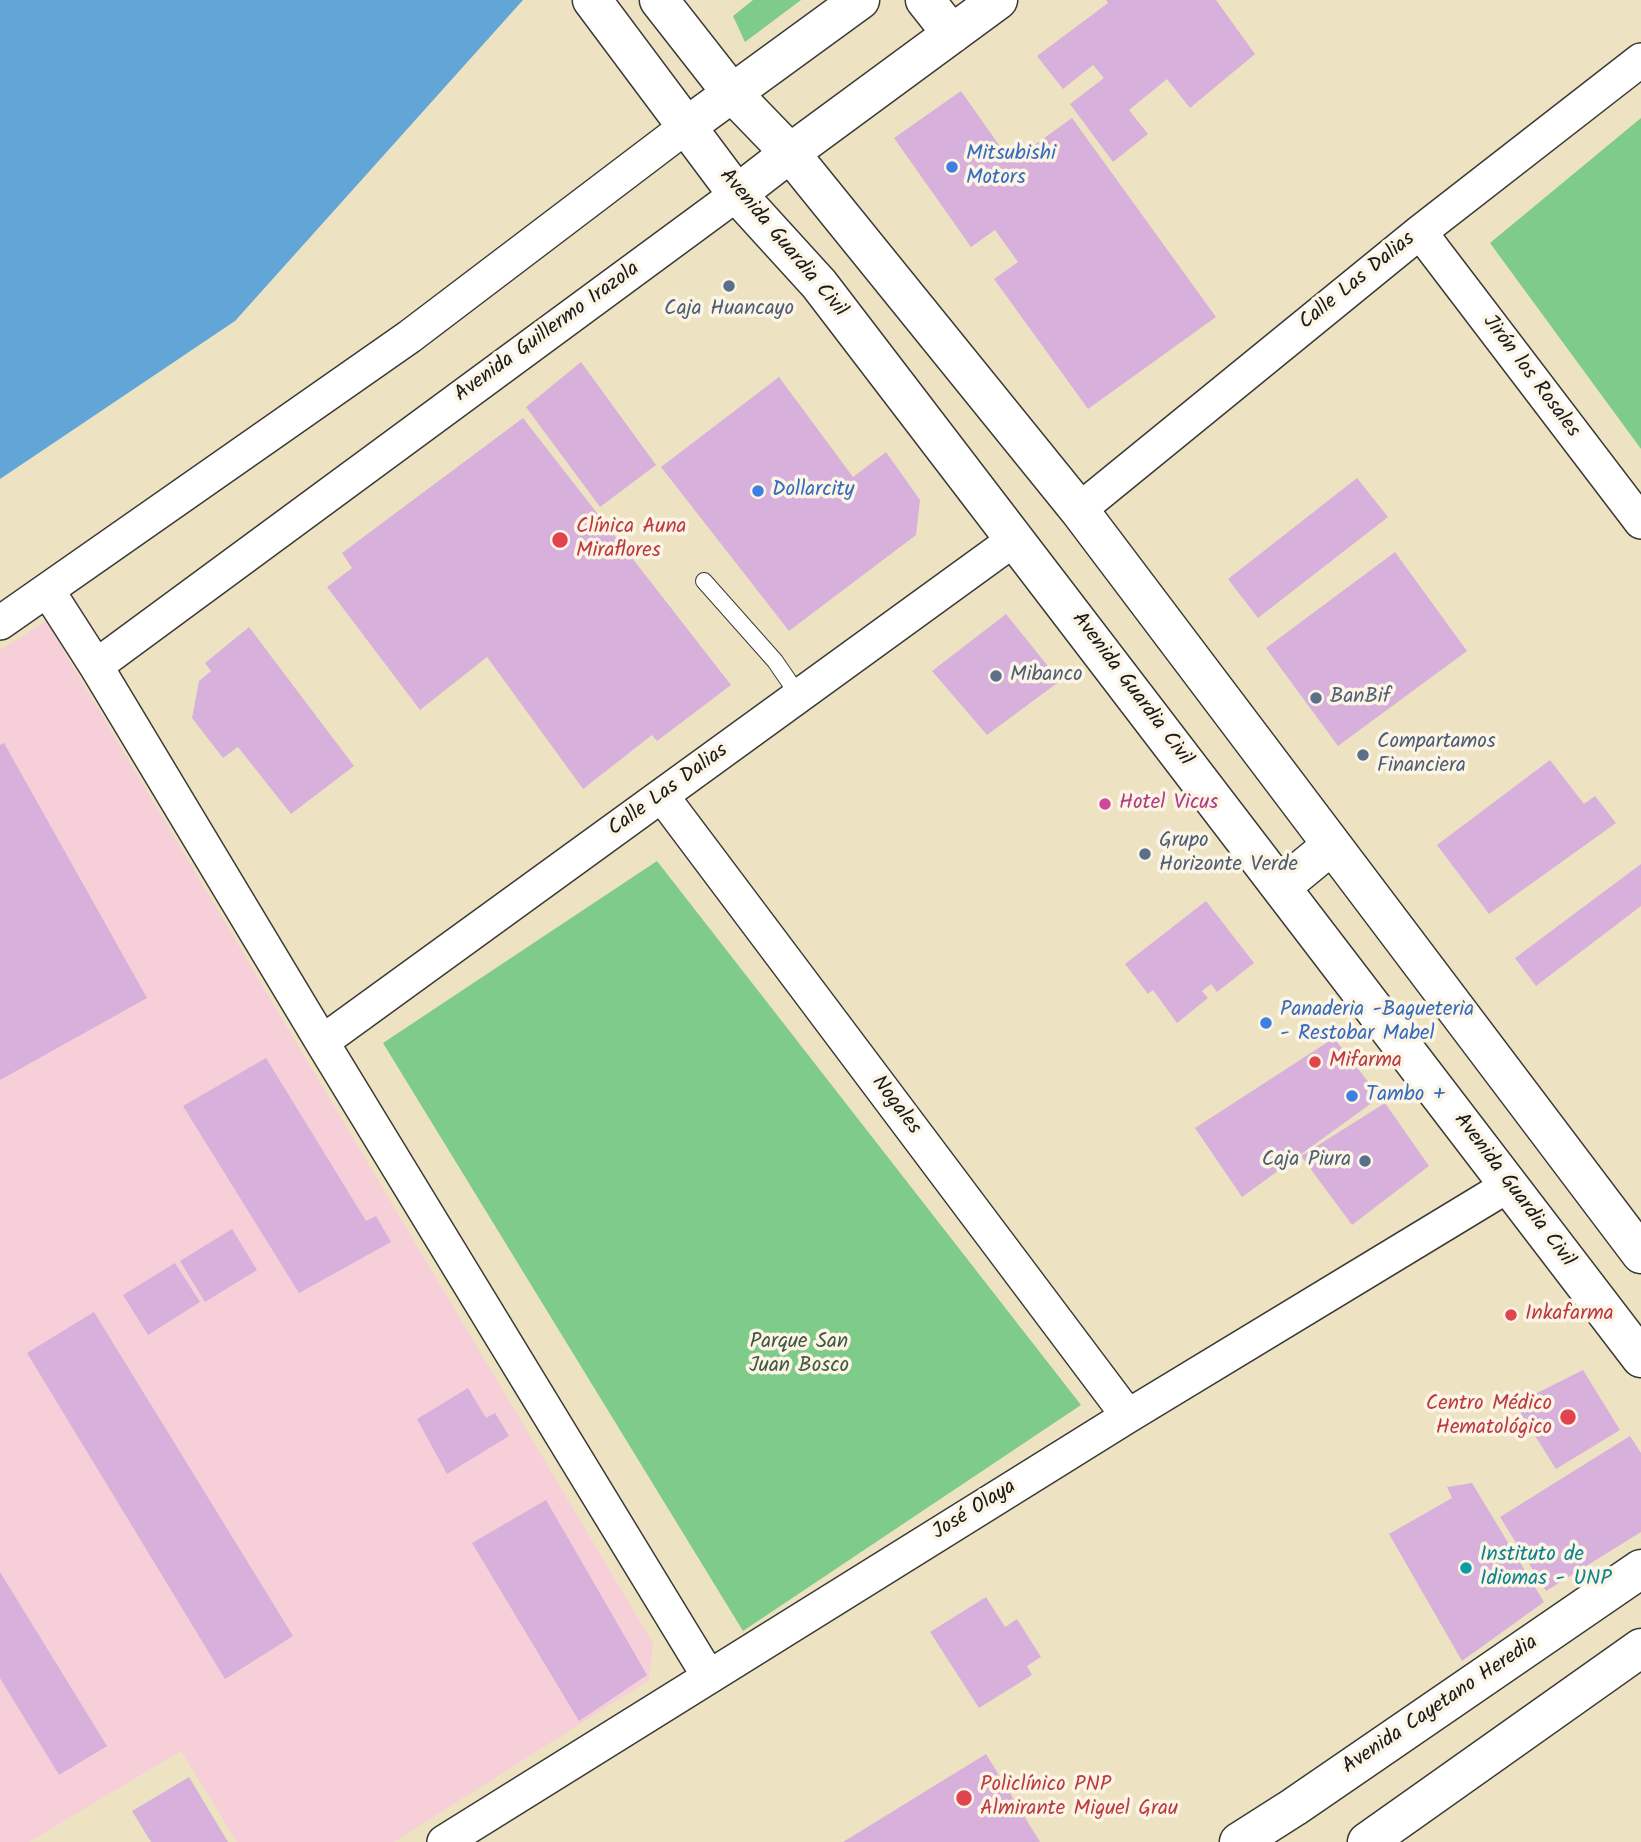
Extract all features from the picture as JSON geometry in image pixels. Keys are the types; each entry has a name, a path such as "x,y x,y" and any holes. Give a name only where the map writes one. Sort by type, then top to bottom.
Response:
{"main road":[{"name":"Avenida Guardia Civil","path":"592,0 737,194 819,284 1641,1358"},
{"path":"687,126 860,0"},
{"path":"925,0 951,34"},
{"name":"Avenida Guillermo Irazola","path":"737,194 998,0"},
{"path":"670,15 731,92 790,153 1079,510 1641,1254"},
{"path":"1281,887 1332,845"},
{"name":"Avenida Cayetano Heredia","path":"1240,1842 1641,1569"},
{"path":"1374,1840 1641,1648"}],"street":[{"name":"Calle Las Dalias","path":"1079,510 1420,232 1641,60"},
{"path":"0,623 410,337 687,126"},
{"name":"Avenida Guillermo Irazola","path":"96,666 737,194"},
{"name":"Jirón los Rosales","path":"1420,232 1641,523"},
{"name":"Calle Las Dalias","path":"323,1042 1015,539"},
{"path":"48,591 709,1677"},
{"name":"Nogales","path":"662,796 1128,1416"},
{"name":"José Olaya","path":"444,1842 489,1830 709,1677 1128,1416 1509,1185"}],"lane":[{"path":"704,581 775,661 799,696"}],"shaded area":[{"path":"46,621 653,1643 649,1680 394,1842 237,1842 181,1751 29,1842 0,1842 0,650"}],"green space":[{"path":"753,0 801,0 745,42 733,16"},
{"path":"1641,118 1641,449 1490,243"},
{"name":"Parque San Juan Bosco","path":"657,861 1081,1405 743,1631 383,1043"}],"water":[{"path":"0,0 523,0 235,321 0,479"}],"building":[{"path":"1106,0 1216,0 1255,54 1190,108 1167,79 1129,110 1148,134 1113,162 1070,104 1104,78 1093,65 1063,89 1037,56 1108,3"},
{"path":"961,91 1011,162 1072,118 1216,317 1088,409 994,279 1018,262 995,230 971,247 894,138"},
{"path":"581,362 656,465 600,507 526,407"},
{"name":"Dollarcity","path":"779,377 853,477 886,452 920,500 916,535 789,631 661,467"},
{"path":"523,418 731,685 657,741 652,735 583,789 487,657 420,710 327,587 352,568 342,553"},
{"path":"1357,478 1388,517 1258,618 1228,579"},
{"path":"1395,552 1467,651 1338,746 1266,648"},
{"name":"Mibanco","path":"1006,614 1060,681 987,735 932,671"},
{"path":"249,627 354,766 291,814 238,747 223,758 192,718 199,681 211,671 205,663"},
{"path":"4,743 147,998 0,1080 0,745"},
{"path":"1550,760 1584,804 1595,796 1616,823 1489,914 1437,845"},
{"path":"1641,864 1641,906 1536,986 1515,958"},
{"path":"1206,901 1254,963 1217,992 1211,984 1202,991 1208,998 1177,1023 1153,990 1148,994 1125,964"},
{"path":"1334,1038 1380,1097 1242,1197 1195,1128"},
{"path":"266,1058 366,1221 376,1216 391,1242 299,1293 183,1106"},
{"name":"Caja Piura","path":"1385,1103 1429,1166 1352,1225 1301,1156"},
{"path":"232,1229 257,1270 205,1302 180,1261"},
{"path":"175,1263 200,1302 148,1335 123,1295"},
{"path":"94,1312 293,1636 225,1679 27,1353"},
{"name":"Centro Médico Hematológico","path":"1583,1370 1620,1430 1556,1469 1515,1404"},
{"path":"468,1388 486,1418 495,1413 509,1436 447,1474 417,1419"},
{"path":"1630,1436 1641,1453 1641,1532 1546,1591 1500,1517"},
{"name":"Instituto de Idiomas - UNP","path":"1472,1483 1544,1602 1462,1661 1389,1534 1452,1498 1447,1487"},
{"path":"546,1500 647,1675 579,1721 472,1543"},
{"path":"0,1572 107,1746 59,1775 0,1678"},
{"path":"986,1597 1005,1627 1017,1619 1041,1657 1027,1666 1032,1675 979,1708 930,1632"},
{"name":"Policlínico PNP Almirante Miguel Grau","path":"986,1754 1040,1842 843,1842"},
{"path":"189,1777 228,1842 151,1842 132,1811"}],"place":[{"name":"Mitsubishi Motors","path":"952,167"},
{"name":"Caja Huancayo","path":"729,286"},
{"name":"Dollarcity","path":"758,491"},
{"name":"Clínica Auna Miraflores","path":"560,540"},
{"name":"Mibanco","path":"996,676"},
{"name":"BanBif","path":"1316,698"},
{"name":"Compartamos Financiera","path":"1363,755"},
{"name":"Hotel Vicus","path":"1105,804"},
{"name":"Grupo Horizonte Verde","path":"1145,854"},
{"name":"Panaderia -Bagueteria - Restobar Mabel","path":"1266,1023"},
{"name":"Mifarma","path":"1315,1062"},
{"name":"Tambo +","path":"1352,1096"},
{"name":"Caja Piura","path":"1365,1161"},
{"name":"Inkafarma","path":"1511,1315"},
{"name":"Centro Médico Hematológico","path":"1568,1417"},
{"name":"Instituto de Idiomas - UNP","path":"1466,1568"},
{"name":"Policlínico PNP Almirante Miguel Grau","path":"964,1798"}]}
